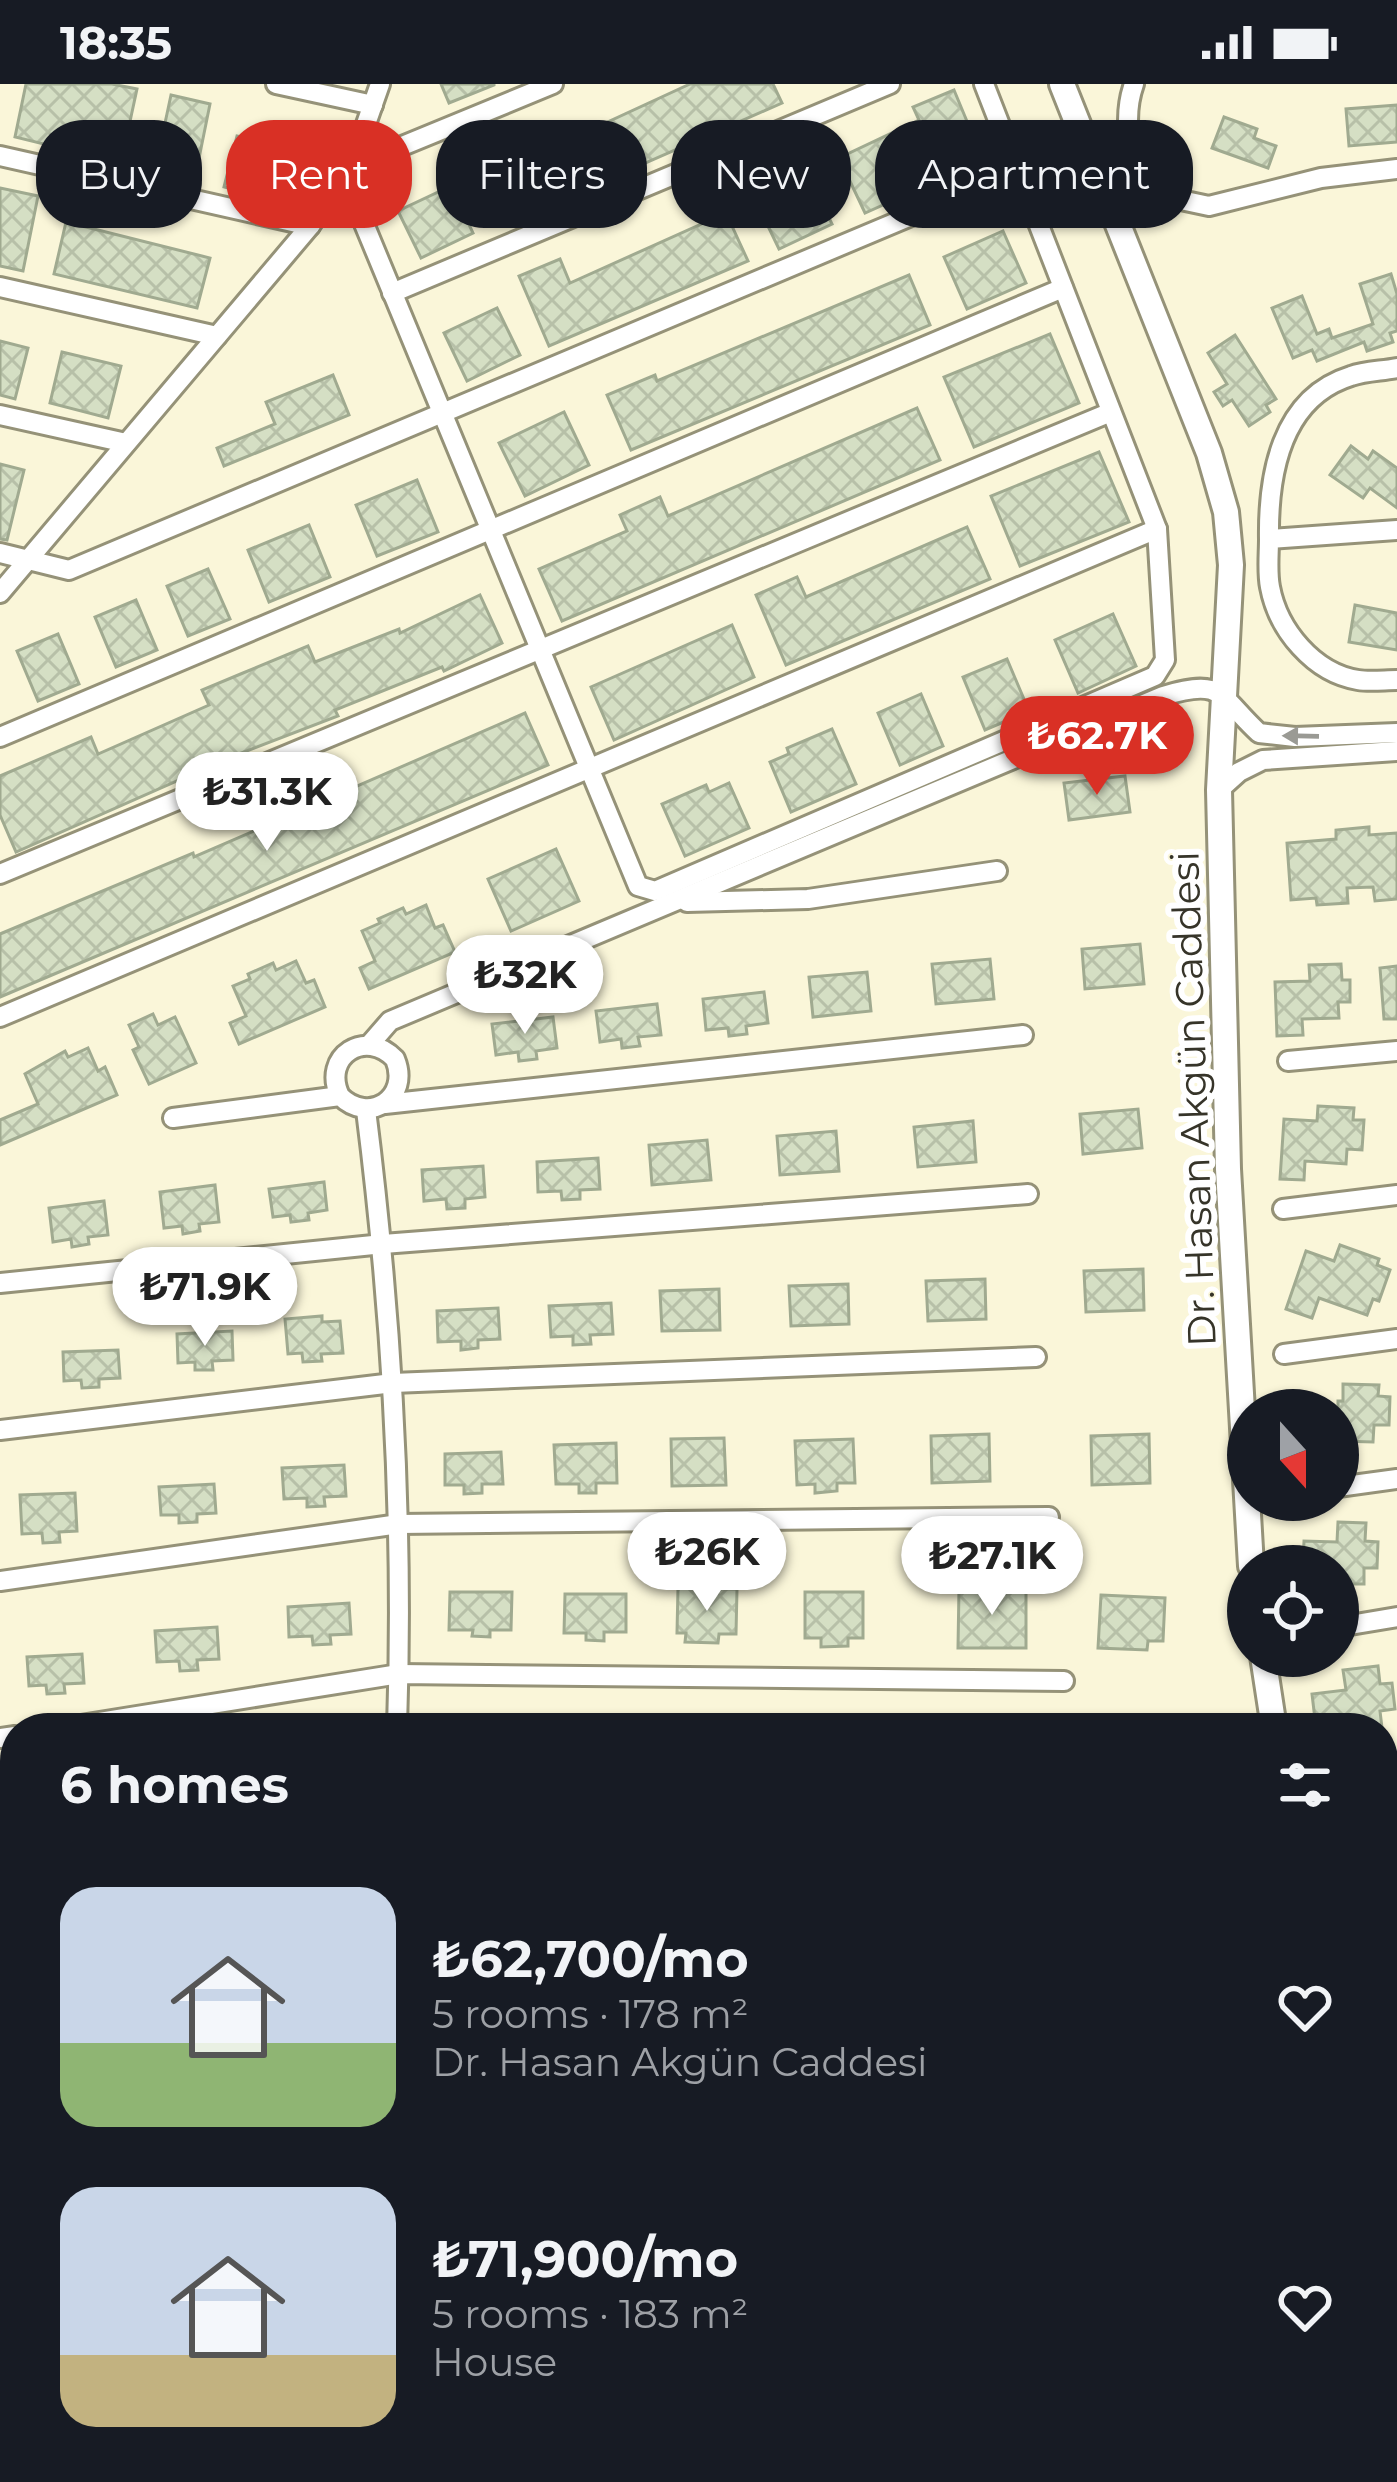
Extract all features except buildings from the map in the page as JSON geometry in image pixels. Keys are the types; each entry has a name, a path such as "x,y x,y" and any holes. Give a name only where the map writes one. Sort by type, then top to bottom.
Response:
{"street":[{"path":"276,84 373,105"},
{"path":"368,120 380,84"},
{"path":"412,142 553,84"},
{"path":"392,293 890,84"},
{"path":"984,84 998,120"},
{"name":"Dr. Hasan Akgün Caddesi","path":"1062,84 1209,453 1226,512 1231,566 1219,790 1228,1169 1250,1545"},
{"path":"1134,84 1128,100 1130,152 1150,207 1176,199 1210,206 1321,178 1397,169"},
{"path":"0,156 226,207"},
{"path":"0,593 308,228"},
{"path":"366,228 638,886 656,891 1155,676 1165,660 1157,529 1040,228"},
{"path":"0,554 69,570 884,228"},
{"path":"0,287 217,337"},
{"path":"0,737 1063,288"},
{"path":"1397,368 1349,376 1314,396 1288,429 1275,459 1268,500 1269,586 1296,643 1323,668 1358,680 1397,680"},
{"path":"0,874 1111,412"},
{"path":"0,415 126,443"},
{"path":"0,1017 1157,529"},
{"path":"1268,539 1397,530"},
{"path":"1023,1035 376,1107 347,1103 334,1076 341,1056 370,1044 390,1021 1163,696 1196,686 1224,694 1258,733 1295,737 1397,734"},
{"path":"1219,790 1263,760 1397,751"},
{"path":"676,902 808,899 997,871"},
{"path":"370,1044 388,1052 399,1069 398,1089 376,1107"},
{"path":"1288,1061 1397,1052"},
{"path":"173,1118 340,1096"},
{"path":"376,1107 399,1523 398,1713"},
{"path":"0,1283 383,1244 1028,1194"},
{"path":"1283,1209 1397,1195"},
{"path":"1284,1354 1397,1339"},
{"path":"0,1430 393,1382 1036,1357"},
{"path":"1359,1484 1397,1478"},
{"path":"0,1581 399,1523 1049,1517"},
{"path":"1359,1624 1397,1617"},
{"path":"156,1713 399,1674 1064,1681"},
{"path":"1266,1677 1272,1713"}]}
